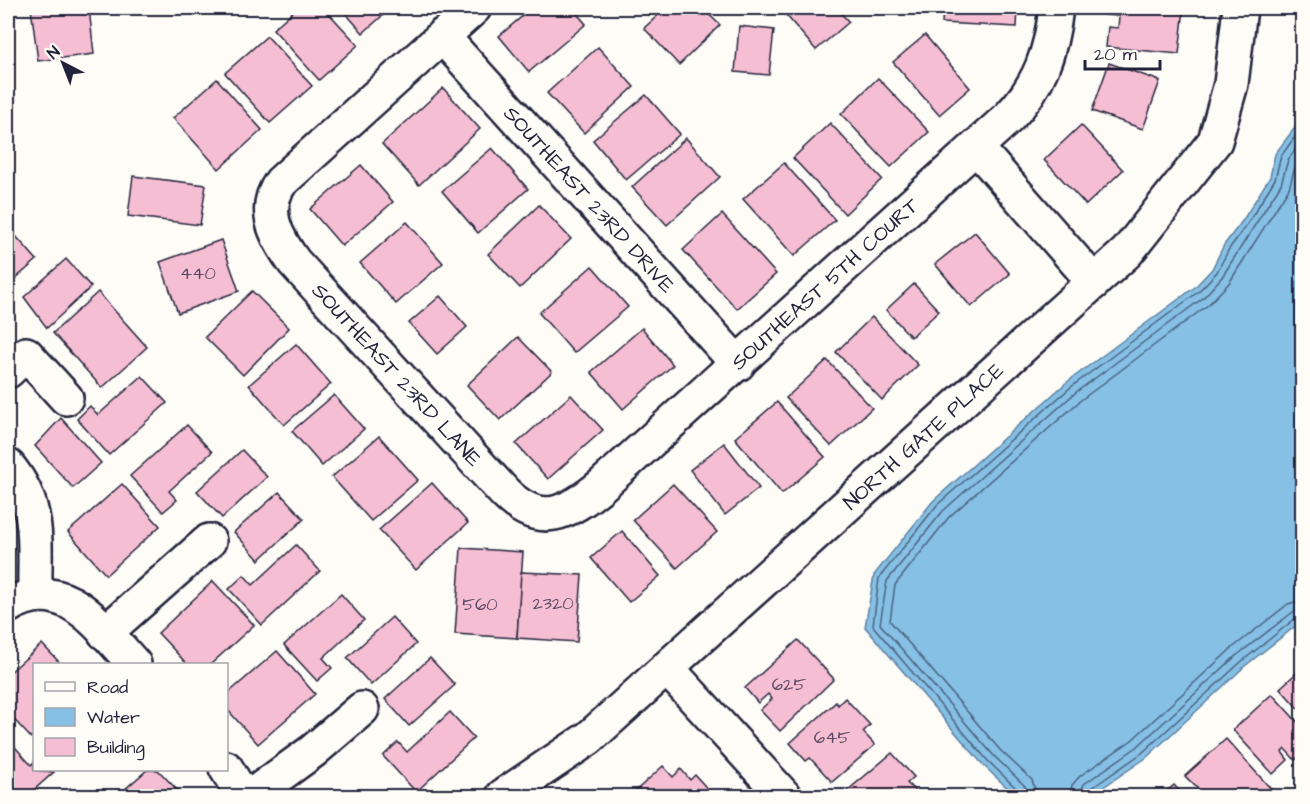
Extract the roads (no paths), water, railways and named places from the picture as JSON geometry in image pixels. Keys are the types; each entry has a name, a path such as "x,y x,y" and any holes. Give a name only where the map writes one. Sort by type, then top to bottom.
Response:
{"street":[{"path":"442,36 474,8"},
{"name":"SOUTHEAST 5TH COURT","path":"543,515 559,513 579,504 738,364 1016,109 1039,79 1050,49 1056,8"},
{"name":"NORTH GATE PLACE","path":"503,796 568,755 1127,252 1215,141 1233,74 1240,8"},
{"name":"SOUTHEAST 23RD LANE","path":"442,36 281,182 275,191 271,214 277,235 294,262 512,500 543,515"},
{"name":"SOUTHEAST 23RD DRIVE","path":"442,36 738,364"},
{"path":"976,147 1094,282"},
{"path":"8,371 26,354 66,398"},
{"path":"8,466 24,486 31,504 36,535 21,599 54,595 74,605 133,663"},
{"path":"105,633 209,541"},
{"path":"667,668 784,796"},
{"path":"251,796 313,751 362,709"},
{"path":"228,771 243,796"}],"water":[{"path":"1302,118 1302,621 1245,666 1146,758 1090,796 1016,796 984,766 865,627 874,575 933,501 1067,382 1195,287 1212,269 1224,245 1270,177 1275,154"}]}
